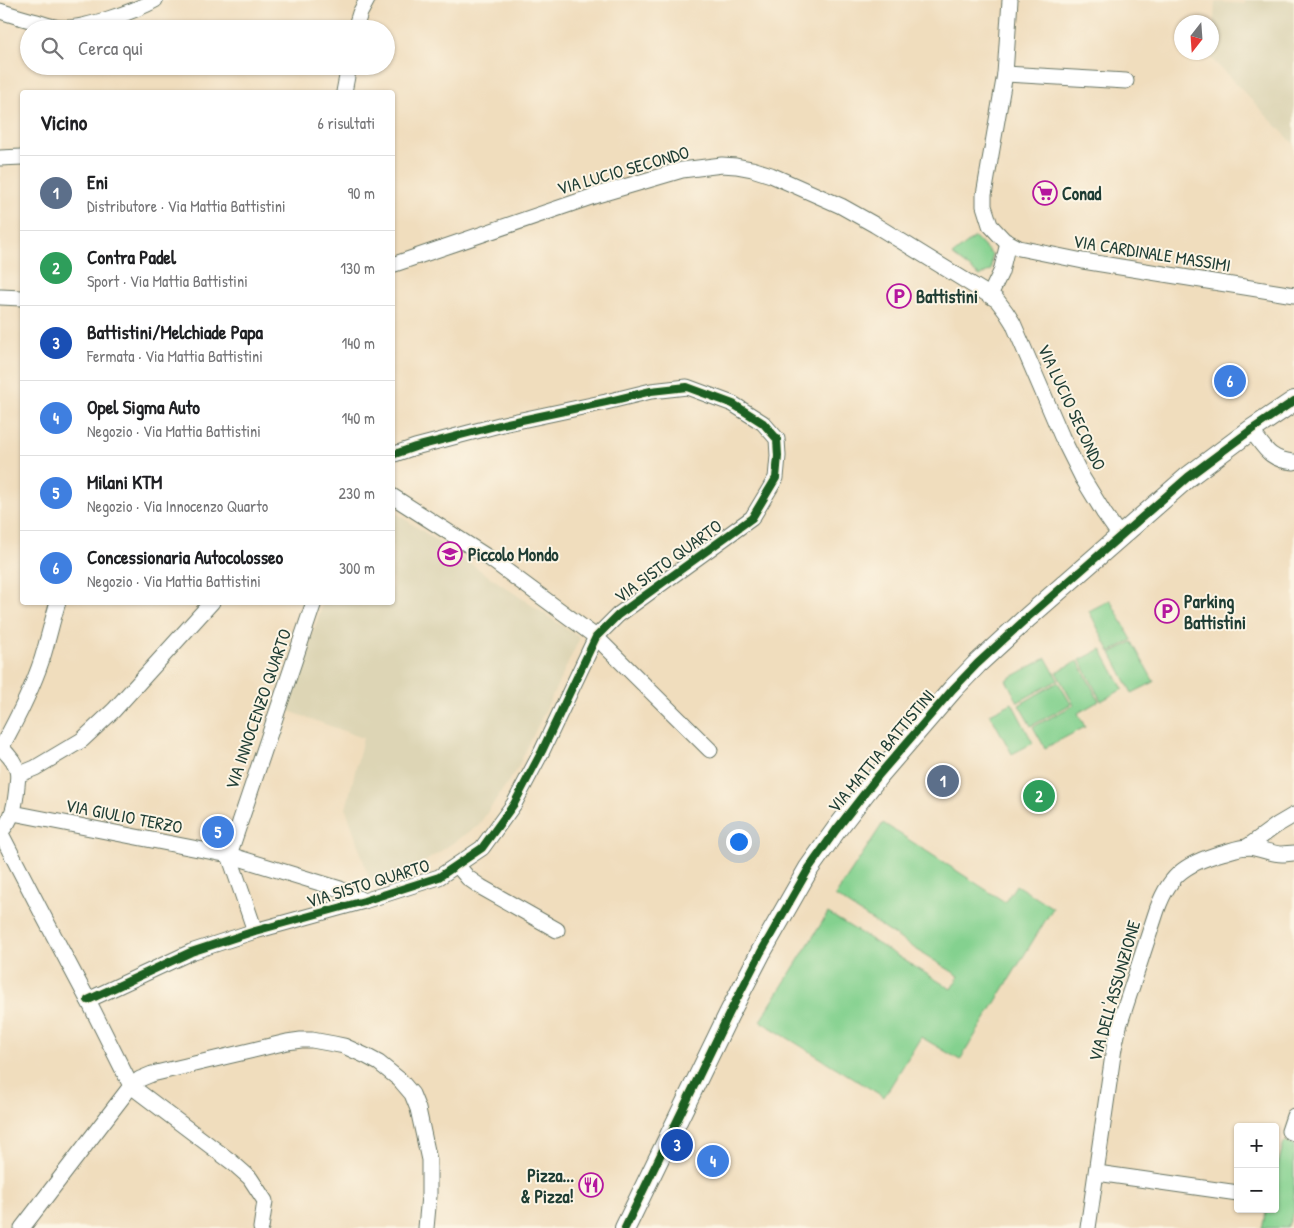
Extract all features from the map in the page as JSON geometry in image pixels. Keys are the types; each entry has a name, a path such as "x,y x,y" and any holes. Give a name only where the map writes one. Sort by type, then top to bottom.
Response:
{"main road":[{"name":"VIA MATTIA BATTISTINI","path":"625,1228 760,952 799,885 836,830 927,718 971,670 1034,611 1188,477 1294,401"}],"street":[{"path":"103,20 155,0"},
{"path":"358,20 367,0"},
{"path":"990,295 1000,272 1008,243 990,225 984,206 984,195 1005,74 1010,0"},
{"path":"0,11 30,20"},
{"path":"1005,74 1126,81"},
{"path":"344,90 347,75"},
{"path":"0,158 20,157"},
{"name":"VIA LUCIO SECONDO","path":"395,264 597,195 682,170 722,165 745,167 771,176 841,206 875,225 990,295 1001,305 1010,317 1062,437 1082,477 1120,536"},
{"name":"VIA CARDINALE MASSIMI","path":"1008,243 1025,250 1083,261 1293,296"},
{"path":"0,297 20,298"},
{"name":"VIA SISTO QUARTO","path":"88,1000 191,952 255,931 364,901 439,877 482,848 514,804 542,751 596,637 618,616 752,518 776,478 778,456 777,439 763,423 733,404 687,387 651,392 503,424 395,454"},
{"path":"1251,430 1269,454 1278,459 1294,462"},
{"path":"395,498 489,558 596,637 710,750"},
{"path":"57,605 34,679 1,747 14,762 18,775 13,813 0,832 88,1000 130,1086 233,1163 250,1178 265,1201 261,1228"},
{"path":"18,775 35,768 82,740 114,710 209,605"},
{"name":"VIA INNOCENZO QUARTO","path":"229,855 313,605"},
{"name":"VIA GIULIO TERZO","path":"13,813 229,855 340,889 364,901"},
{"name":"VIA DELL'ASSUNZIONE","path":"1088,1228 1114,1048 1119,1026 1160,898 1176,876 1185,868 1211,856 1247,847 1294,815"},
{"name":"VIA DELL'ASSUNZIONE","path":"1247,847 1282,854 1294,853"},
{"path":"229,855 255,931"},
{"path":"457,865 468,878 557,930"},
{"path":"22,1228 130,1086 140,1079 152,1074 301,1040 312,1040 344,1046 366,1056 386,1068 412,1094 418,1109 429,1160 429,1196 426,1228"},
{"path":"1294,1116 1289,1131 1294,1133"},
{"path":"1097,1173 1234,1192"}],"shaded area":[{"path":"1245,0 1294,0 1294,144 1213,60 1219,60 1219,15 1214,15 1215,2 1245,4"},
{"path":"395,512 580,638 518,767 478,826 414,869 369,878 346,809 363,738 286,710 322,605 395,605"}],"green space":[{"path":"975,237 992,255 991,270 980,276 952,255"},
{"path":"1110,600 1132,640 1110,652 1089,611"},
{"path":"1132,642 1154,682 1132,693 1111,653"},
{"path":"1101,649 1123,689 1101,701 1080,660"},
{"path":"1046,658 1058,680 1018,702 1006,680"},
{"path":"1078,661 1099,701 1078,713 1085,727 1045,748 1033,727 1074,705 1056,672"},
{"path":"1058,682 1071,704 1031,726 1019,705"},
{"path":"1012,703 1033,743 1012,754 990,714"},
{"path":"883,823 1005,902 1016,885 1053,908 960,1060 921,1037 884,1097 760,1021 828,913 951,989 959,976 835,896"},
{"path":"1284,1142 1294,1145 1294,1212 1287,1228 1262,1228 1266,1213 1279,1213 1279,1161"}],"cycle path":[{"path":"88,1000 191,952 255,931 364,901 439,877 482,848 514,804 542,751 596,637 618,615 752,518 776,478 778,456 777,439 763,423 733,404 687,387 651,391 503,424 395,454"},
{"path":"625,1228 761,952 809,868 878,776 953,689 1028,617 1188,477 1294,401"}],"place":[{"name":"Conad","path":"1045,193"},
{"name":"Battistini","path":"899,296"},
{"name":"Concessionaria Autocolosseo","path":"1230,381"},
{"name":"Piccolo Mondo","path":"450,554"},
{"name":"Parking Battistini","path":"1167,611"},
{"name":"Eni","path":"943,781"},
{"name":"Contra Padel","path":"1039,796"},
{"name":"Milani KTM","path":"218,832"},
{"name":"Battistini/Melchiade Papa","path":"677,1145"},
{"name":"Opel Sigma Auto","path":"713,1161"},
{"name":"Pizza... & Pizza!","path":"591,1185"}]}
